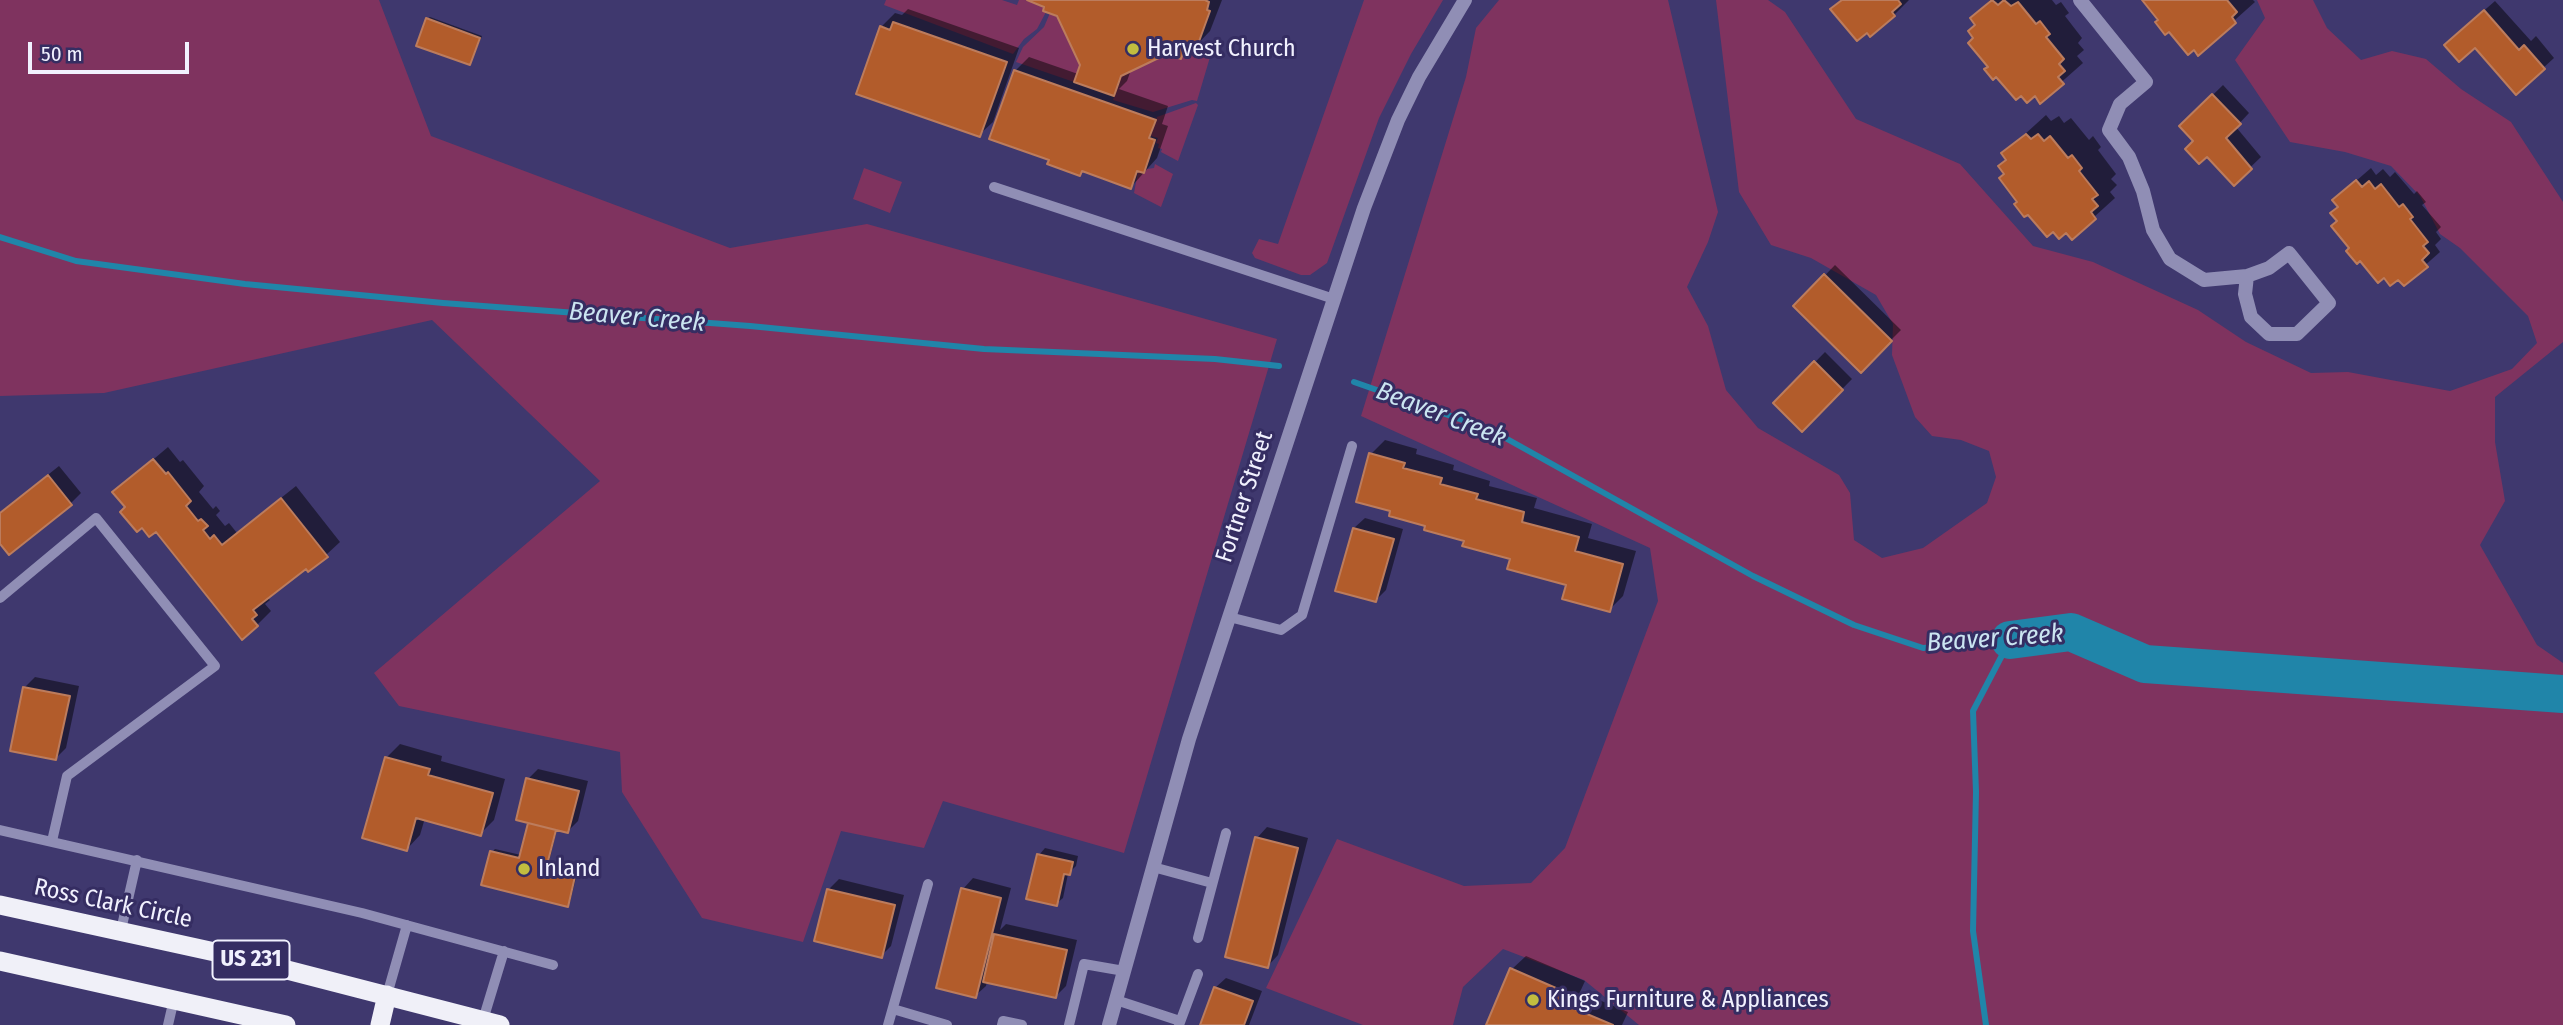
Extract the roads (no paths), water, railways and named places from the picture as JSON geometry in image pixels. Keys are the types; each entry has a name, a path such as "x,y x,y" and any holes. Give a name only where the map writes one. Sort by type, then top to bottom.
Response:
{"highway":[{"name":"Ross Clark Circle","path":"0,905 121,930 491,1023"},
{"name":"US 231","path":"0,961 286,1025"},
{"path":"380,1025 387,995"}],"street":[{"name":"Fortner Street","path":"1110,1025 1189,739 1364,208 1398,120 1440,39 1465,0"},
{"path":"2080,0 2146,82 2120,104 2109,130 2129,157 2143,191 2153,230 2170,259 2204,280 2247,276 2269,268 2289,253 2329,303 2297,334 2269,334 2252,317 2245,294 2247,276"}],"lane":[{"path":"994,187 1334,299"},
{"path":"1229,617 1281,630 1302,615 1352,446"},
{"path":"0,598 96,518 215,666 67,776 52,841"},
{"path":"0,830 407,925 553,965"},
{"path":"1198,938 1226,833"},
{"path":"121,930 137,860"},
{"path":"1153,867 1212,883"},
{"path":"888,1025 928,884"},
{"path":"387,995 407,925"},
{"path":"491,1023 504,951"},
{"path":"1069,1025 1084,964 1124,971"},
{"path":"1116,1000 1179,1023 1198,974"},
{"path":"169,1025 174,999"},
{"path":"893,1009 947,1025"},
{"path":"1002,1025 1003,1021 1021,1025"}],"waterway":[{"name":"Beaver Creek","path":"0,237 76,261 245,284 443,303 750,326 984,349 1215,359 1279,366"},
{"name":"Beaver Creek","path":"1354,382 1491,430 1753,576 1854,625 1923,648 2010,640"},
{"name":"Beaver Creek","path":"2010,640 2071,632 2145,664 2563,694"},
{"path":"1986,1025 1973,931 1976,792 1973,711 2010,640"}],"place":[{"name":"Harvest Church","path":"1133,49"},
{"name":"Inland","path":"524,869"},
{"name":"Kings Furniture & Appliances","path":"1533,1000"}]}
